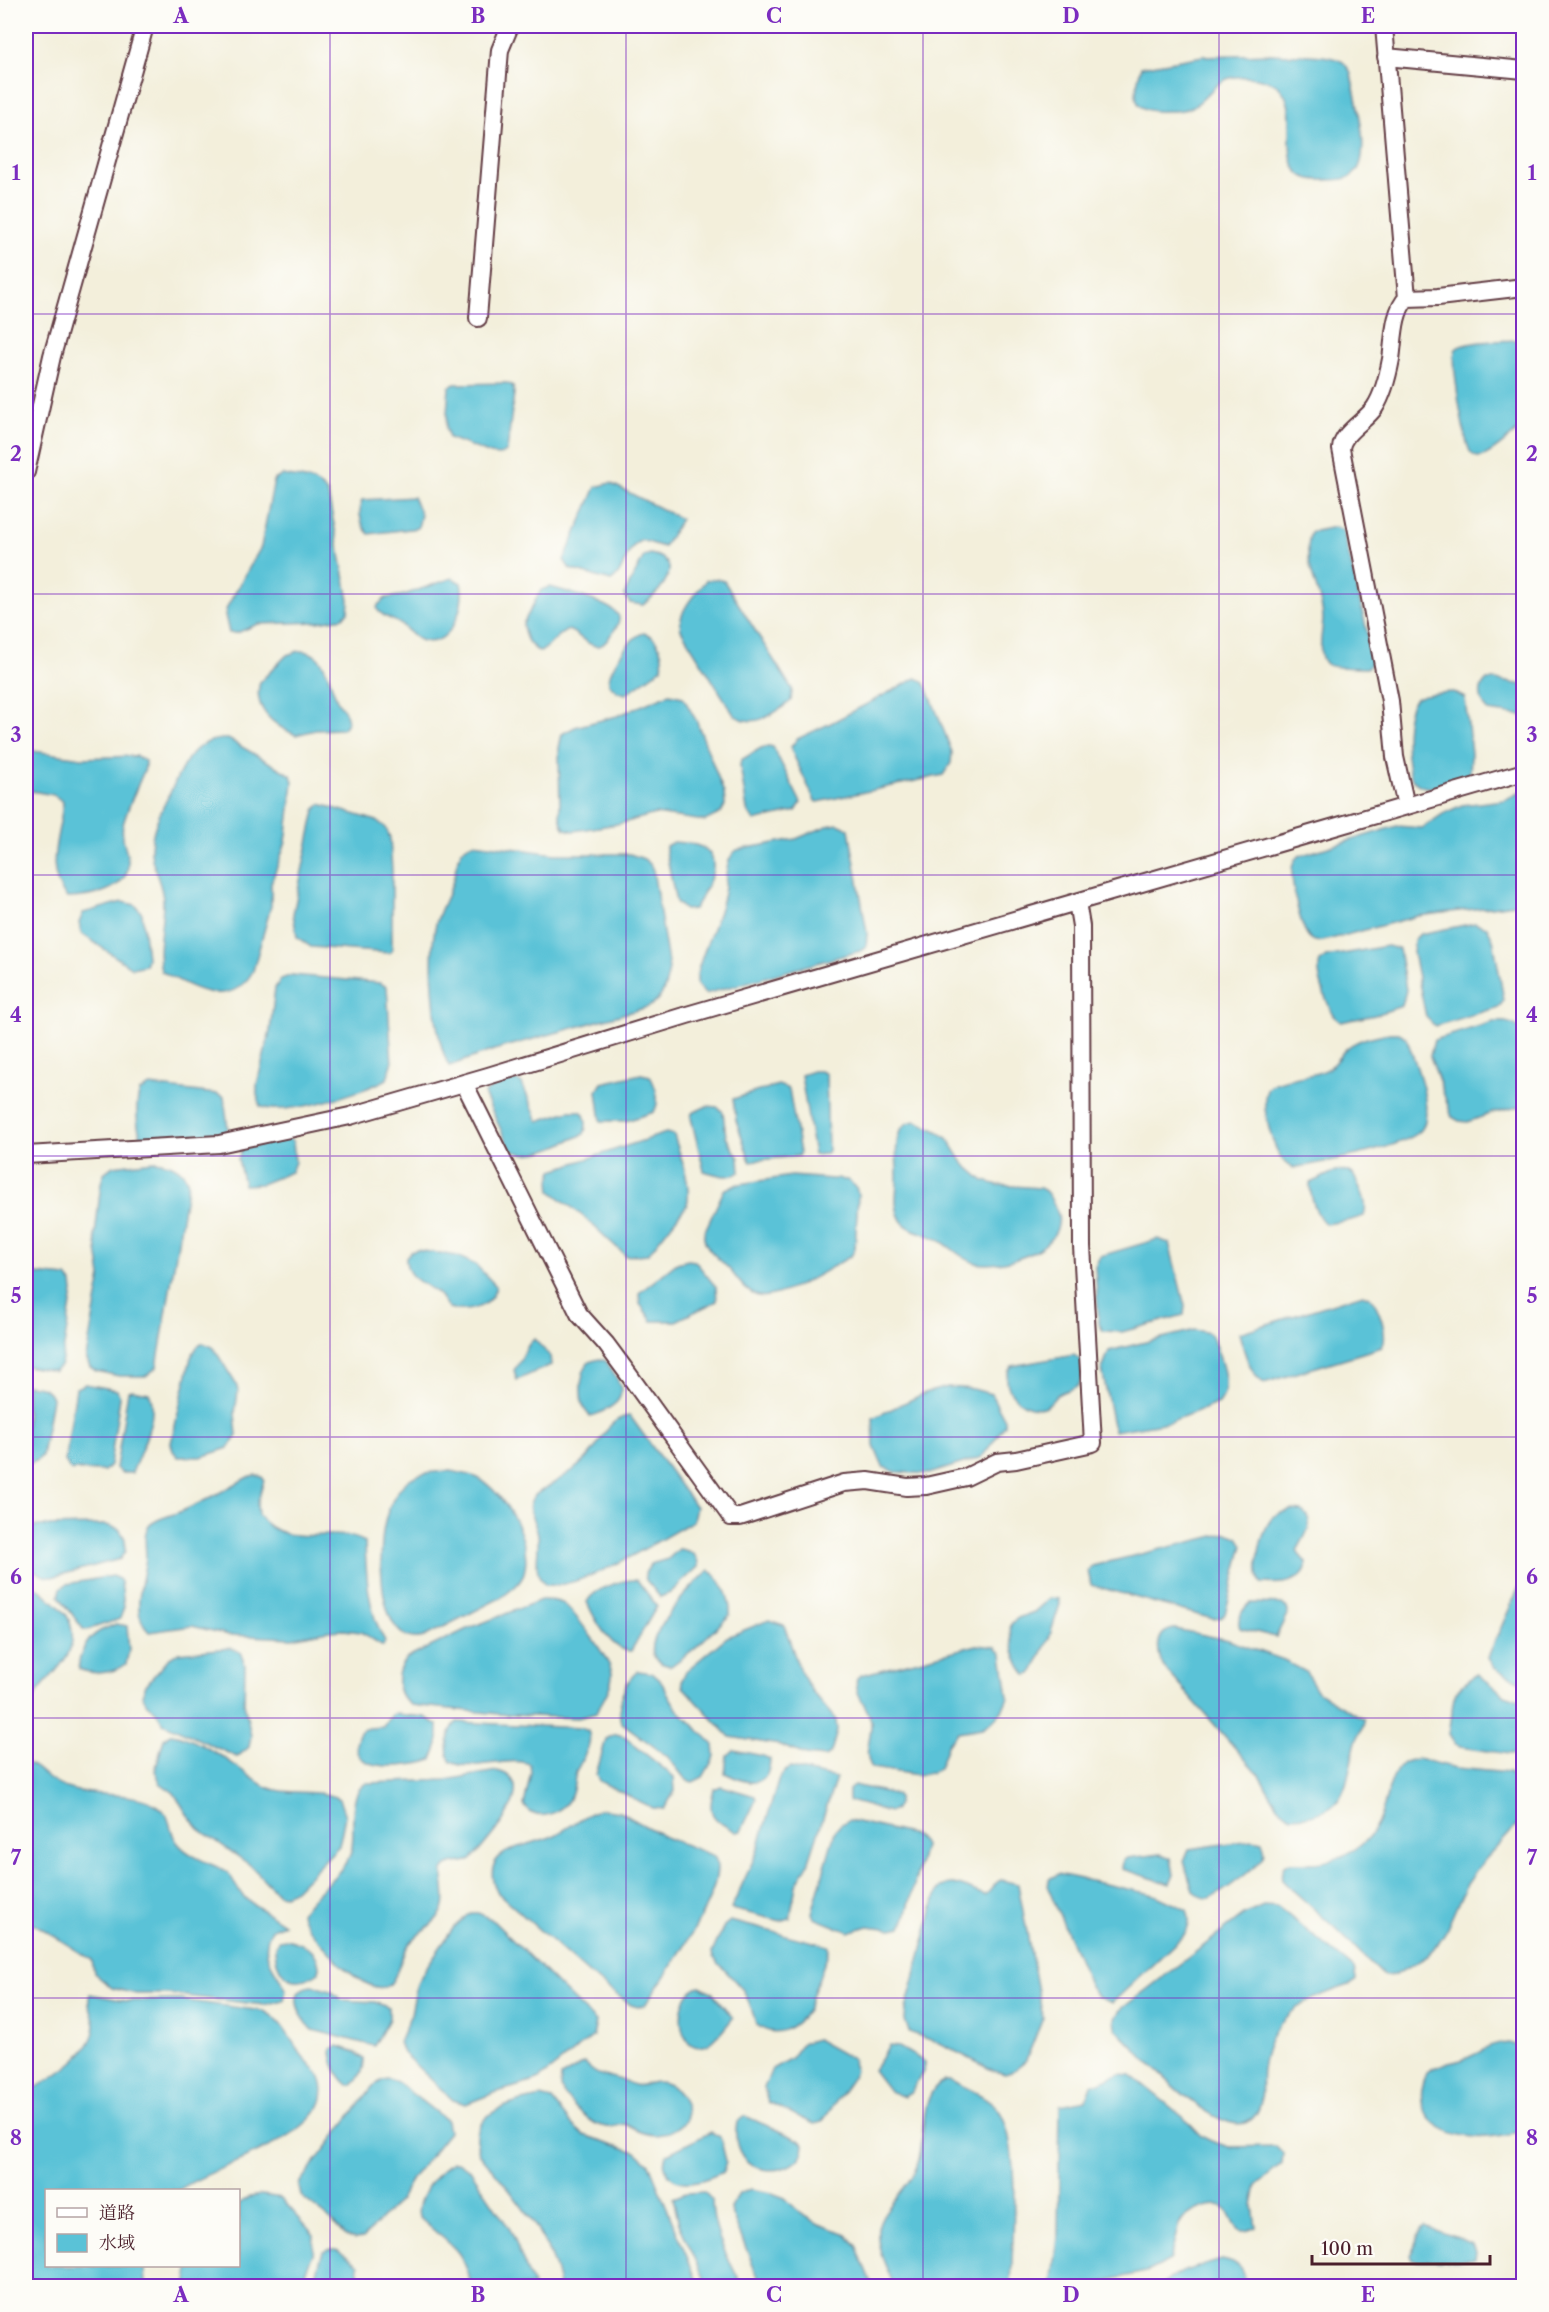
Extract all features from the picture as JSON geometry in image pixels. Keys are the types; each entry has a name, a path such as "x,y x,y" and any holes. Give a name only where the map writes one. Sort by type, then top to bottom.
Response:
{"street":[{"path":"26,472 52,356 145,26"},
{"path":"478,318 500,50 510,26"},
{"path":"1384,26 1407,298"},
{"path":"1386,57 1524,70"},
{"path":"1406,806 1395,757 1390,701 1341,449 1343,440 1370,414 1382,394 1391,362 1401,303 1407,298 1438,297 1524,287"},
{"path":"26,1155 219,1144 350,1116 687,1015 1524,772"},
{"path":"464,1083 579,1314 618,1360 731,1517 740,1517 844,1483 868,1481 907,1487 926,1486 966,1477 997,1462 1093,1443 1082,1246 1081,927 1077,902"}],"water":[{"path":"1271,54 1328,57 1343,62 1347,66 1356,97 1363,142 1359,167 1353,175 1340,179 1317,180 1305,177 1298,172 1290,151 1290,119 1287,100 1280,88 1266,80 1246,77 1227,79 1220,82 1192,107 1183,110 1154,111 1140,106 1137,101 1136,94 1141,67 1203,56"},
{"path":"1523,341 1523,426 1489,453 1477,457 1471,453 1468,446 1462,418 1456,383 1456,349 1466,344"},
{"path":"507,383 513,386 514,393 507,451 498,455 491,454 449,438 446,428 449,387 455,384"},
{"path":"283,475 314,482 328,494 349,600 348,612 343,618 318,622 258,624 237,633 229,633 225,615 227,607 261,547 274,480"},
{"path":"610,483 681,519 664,547 641,540 635,545 619,573 611,581 570,569 564,560 596,487"},
{"path":"413,497 421,514 418,528 369,534 361,518 362,500"},
{"path":"1335,527 1343,530 1374,661 1367,668 1329,666 1321,655 1322,607 1310,565 1308,543 1311,532"},
{"path":"650,554 667,563 669,570 667,577 657,592 643,605 630,603 624,595 644,556"},
{"path":"452,578 461,583 461,602 455,623 442,638 433,641 420,640 377,609 386,598 404,595"},
{"path":"706,580 724,581 792,689 791,701 764,718 749,721 734,715 681,630 680,623 688,604"},
{"path":"549,587 586,598 614,611 619,620 606,642 600,646 592,645 568,630 540,652 532,646 524,633 523,624 541,590"},
{"path":"644,633 657,642 662,658 662,668 626,694 618,692 609,684 612,671 627,647"},
{"path":"299,651 315,655 325,668 337,700 346,715 347,723 342,729 315,730 296,735 280,727 262,708 258,692 260,682 287,655"},
{"path":"916,678 923,681 927,687 952,752 951,763 943,775 815,801 793,754 791,747 797,739"},
{"path":"1487,680 1523,685 1523,716 1488,711 1481,695 1482,687"},
{"path":"1453,692 1465,698 1471,754 1470,776 1442,787 1419,785 1414,781 1408,765 1406,738 1412,703 1425,695"},
{"path":"669,694 683,697 697,722 724,793 725,805 721,813 705,821 655,814 623,823 574,831 565,829 560,816 559,748 562,734 575,727 617,716"},
{"path":"228,739 291,775 293,782 286,842 271,883 271,906 253,971 244,983 233,991 222,993 197,989 161,971 159,954 163,895 151,852 157,820 191,754 206,743"},
{"path":"769,746 773,747 801,803 796,811 754,821 747,810 741,760"},
{"path":"26,750 82,758 136,756 145,761 145,768 130,803 122,830 128,861 127,871 123,879 115,886 96,894 67,898 60,887 54,863 63,802 54,795 26,790"},
{"path":"1523,791 1523,903 1418,916 1321,941 1313,940 1306,933 1299,914 1292,871 1295,859 1299,856 1397,826 1422,828 1462,805 1504,800"},
{"path":"320,804 377,821 386,828 390,838 392,871 392,951 389,953 311,947 297,937 293,914 315,810"},
{"path":"838,824 849,829 867,933 866,947 860,951 705,994 697,985 697,974 721,904 728,864 733,854 737,850 796,839 827,826"},
{"path":"673,842 701,847 709,853 713,860 711,877 694,909 685,910 676,902 666,852 666,846"},
{"path":"474,843 555,854 630,854 650,864 653,870 669,969 665,986 658,1000 648,1007 494,1050 449,1066 439,1036 436,1018 433,942 436,922 452,884 460,853 468,845"},
{"path":"122,902 135,905 142,913 147,958 145,965 132,968 82,934 79,923 83,913"},
{"path":"1475,923 1487,927 1493,939 1504,1000 1499,1007 1435,1026 1426,1017 1413,953 1414,940 1420,934"},
{"path":"1387,946 1399,949 1406,990 1402,1006 1375,1015 1341,1022 1332,1012 1324,995 1320,962 1326,957"},
{"path":"292,975 380,983 387,987 392,1064 387,1079 324,1102 286,1109 260,1106 257,1084 270,1031 275,988 281,979"},
{"path":"1493,1022 1510,1023 1523,1032 1523,1106 1492,1113 1468,1122 1459,1121 1452,1117 1430,1056 1434,1040"},
{"path":"1390,1033 1399,1033 1406,1037 1424,1094 1426,1106 1423,1127 1403,1141 1385,1147 1294,1168 1288,1164 1277,1150 1267,1121 1265,1100 1270,1086 1281,1081 1324,1071 1353,1044"},
{"path":"813,1071 826,1074 828,1150 826,1154 814,1155 801,1075"},
{"path":"641,1074 650,1076 656,1089 657,1103 654,1112 626,1121 601,1121 597,1091 602,1083"},
{"path":"516,1080 522,1084 538,1121 569,1111 580,1111 586,1121 584,1134 537,1153 518,1153 510,1149 485,1093 499,1084"},
{"path":"778,1085 789,1089 800,1153 798,1156 750,1161 736,1120 733,1099"},
{"path":"150,1086 217,1094 224,1097 228,1129 214,1139 143,1142 138,1123 137,1103 140,1091"},
{"path":"707,1106 717,1107 723,1112 726,1137 739,1158 740,1172 731,1176 704,1171 691,1118 692,1113"},
{"path":"916,1121 948,1139 963,1163 984,1181 998,1185 1040,1188 1045,1191 1054,1205 1058,1219 1056,1232 1047,1243 1020,1258 989,1264 976,1263 933,1237 904,1224 896,1205 898,1135 907,1123"},
{"path":"666,1133 674,1135 682,1161 688,1187 687,1205 648,1254 626,1256 584,1217 551,1191 550,1180 553,1170"},
{"path":"287,1138 293,1142 295,1162 291,1172 261,1184 244,1185 238,1159 242,1149"},
{"path":"154,1161 175,1167 183,1173 188,1183 157,1367 146,1376 119,1376 96,1371 90,1367 86,1357 101,1276 95,1236 101,1183 104,1173 113,1166"},
{"path":"1336,1171 1353,1174 1363,1194 1364,1216 1326,1224 1314,1205 1310,1183"},
{"path":"791,1176 847,1180 856,1187 858,1195 855,1249 851,1256 790,1290 765,1296 755,1295 746,1289 711,1251 705,1242 704,1233 724,1190 734,1185"},
{"path":"1158,1239 1169,1243 1185,1306 1184,1315 1122,1332 1103,1331 1099,1323 1095,1267 1100,1256"},
{"path":"417,1250 457,1256 476,1265 496,1286 494,1293 490,1299 478,1307 464,1310 449,1308 440,1296 417,1280 409,1271 406,1257 410,1252"},
{"path":"695,1261 716,1287 717,1301 676,1321 652,1321 640,1304 639,1293 677,1263"},
{"path":"26,1273 67,1277 72,1283 73,1292 61,1365 55,1371 26,1366"},
{"path":"1363,1294 1370,1297 1380,1314 1384,1329 1382,1347 1264,1383 1255,1374 1239,1333"},
{"path":"1195,1330 1209,1333 1212,1336 1221,1361 1225,1388 1219,1403 1169,1422 1114,1431 1102,1369 1109,1351"},
{"path":"534,1339 550,1356 551,1365 517,1380 514,1370"},
{"path":"203,1343 213,1347 236,1384 238,1391 235,1413 237,1436 228,1448 201,1457 178,1457 171,1443 191,1357 197,1347"},
{"path":"1074,1355 1082,1361 1082,1376 1079,1385 1057,1395 1049,1404 1035,1408 1027,1406 1020,1402 1009,1389 1008,1373 1012,1366"},
{"path":"599,1359 606,1361 617,1378 621,1390 618,1401 598,1414 590,1416 583,1405 581,1381 589,1362"},
{"path":"85,1384 117,1390 120,1397 110,1465 104,1471 70,1470 65,1461 76,1388"},
{"path":"26,1385 45,1389 52,1398 42,1456 26,1465"},
{"path":"948,1387 973,1389 991,1394 1005,1420 1005,1425 982,1457 929,1474 896,1472 883,1467 874,1446 873,1418 925,1393"},
{"path":"128,1391 149,1393 152,1402 151,1422 132,1473 121,1473 116,1468"},
{"path":"630,1416 696,1507 693,1521 600,1572 580,1580 546,1585 541,1580 537,1569 538,1535 529,1507 531,1501 535,1495 572,1471 585,1459 611,1425"},
{"path":"451,1471 478,1478 488,1485 507,1506 521,1533 526,1561 523,1577 512,1590 502,1597 424,1637 408,1637 397,1628 389,1613 384,1594 381,1553 386,1516 397,1493 410,1479 425,1473"},
{"path":"255,1475 264,1480 257,1505 258,1515 269,1526 282,1533 338,1535 365,1542 371,1606 385,1641 383,1646 361,1632 344,1630 292,1638 229,1635 192,1626 149,1632 143,1624 140,1616 139,1596 146,1557 145,1537 149,1526 157,1520 193,1506"},
{"path":"1291,1510 1302,1511 1309,1520 1308,1530 1297,1551 1306,1563 1306,1569 1300,1576 1290,1581 1261,1583 1258,1561 1267,1527 1274,1517"},
{"path":"106,1525 119,1529 125,1539 125,1551 120,1559 52,1577 44,1576 26,1566 26,1528"},
{"path":"1227,1533 1238,1537 1243,1545 1225,1614 1220,1618 1213,1619 1091,1585 1088,1571 1092,1566"},
{"path":"679,1549 693,1554 698,1567 670,1593 660,1597 646,1580 645,1573 651,1564 668,1559"},
{"path":"709,1570 725,1590 730,1615 694,1649 671,1666 657,1660 652,1650 664,1620"},
{"path":"112,1576 121,1582 124,1607 120,1619 87,1630 83,1629 59,1596 61,1588 67,1584"},
{"path":"1523,1578 1524,1683 1494,1668 1488,1657"},
{"path":"637,1580 657,1606 631,1651 624,1650 610,1640 587,1602 594,1594 607,1586"},
{"path":"26,1583 46,1595 62,1610 69,1619 72,1642 64,1660 32,1702 27,1721 26,1748"},
{"path":"1050,1598 1059,1599 1060,1604 1049,1638 1032,1674 1027,1675 1014,1651 1011,1624 1018,1618 1034,1612"},
{"path":"541,1600 564,1604 592,1637 606,1659 612,1674 606,1694 596,1713 578,1718 509,1715 411,1705 405,1701 399,1689 398,1676 407,1658 467,1629"},
{"path":"1251,1603 1282,1604 1287,1608 1288,1612 1276,1637 1240,1628 1241,1614"},
{"path":"769,1620 784,1625 800,1671 813,1693 836,1720 837,1731 831,1752 825,1757 806,1755 780,1745 730,1737 683,1687 682,1680 686,1671 727,1637"},
{"path":"116,1624 127,1626 129,1650 126,1664 116,1670 103,1672 79,1669 81,1654 86,1644 99,1632"},
{"path":"1175,1629 1228,1640 1284,1660 1306,1672 1318,1692 1364,1719 1345,1787 1340,1798 1333,1805 1324,1811 1292,1817 1278,1806 1259,1775 1163,1666 1159,1655 1160,1638 1168,1631"},
{"path":"977,1645 995,1647 1002,1654 1008,1697 1002,1711 982,1728 958,1732 948,1743 939,1768 931,1773 917,1775 872,1768 868,1756 870,1716 857,1690 857,1678 861,1675"},
{"path":"231,1648 240,1652 245,1665 244,1703 251,1736 249,1747 237,1757 163,1723 142,1695 146,1685 168,1659 178,1653"},
{"path":"638,1671 652,1673 660,1680 677,1709 714,1745 715,1756 703,1777 693,1782 686,1780 668,1757 621,1722 622,1694"},
{"path":"1478,1674 1505,1695 1523,1701 1523,1756 1460,1747 1449,1734 1456,1692"},
{"path":"391,1715 425,1717 438,1725 438,1744 432,1760 411,1765 384,1766 362,1759 357,1751 357,1740 360,1733 367,1728 383,1727"},
{"path":"457,1722 581,1728 588,1731 590,1741 576,1773 573,1792 566,1804 548,1815 529,1811 524,1805 531,1772 530,1765 527,1763 508,1762 468,1766 451,1762 448,1741 451,1730"},
{"path":"170,1734 204,1746 266,1787 284,1791 321,1793 339,1799 345,1816 339,1846 295,1890 285,1895 278,1894 250,1865 199,1829 174,1793 160,1783 155,1771 164,1739"},
{"path":"616,1734 623,1736 674,1777 675,1791 664,1809 653,1808 599,1781 596,1775 606,1739"},
{"path":"734,1750 770,1759 769,1769 761,1781 748,1782 725,1773 727,1756"},
{"path":"1419,1759 1456,1768 1508,1773 1523,1786 1523,1819 1482,1863 1465,1887 1444,1935 1435,1949 1428,1956 1395,1975 1384,1976 1282,1880 1282,1871 1289,1863 1317,1863 1330,1860 1343,1856 1361,1845 1376,1826 1396,1771 1402,1764"},
{"path":"26,1763 35,1767 53,1782 67,1788 138,1798 158,1806 166,1814 174,1837 181,1847 199,1859 224,1870 244,1898 284,1924 272,1929 266,1947 270,1961 286,1990 284,2000 264,2005 167,1994 136,1994 112,1988 94,1973 92,1960 38,1926 26,1921"},
{"path":"790,1768 836,1778 808,1864 796,1885 790,1918 781,1921 731,1909 757,1852 779,1778"},
{"path":"497,1771 510,1777 515,1787 514,1800 498,1828 471,1860 448,1865 445,1868 443,1873 445,1902 442,1912 410,1943 393,1980 387,1986 380,1988 362,1981 337,1961 305,1924 301,1913 348,1860 353,1844 354,1804 360,1788 367,1783 446,1780"},
{"path":"854,1785 897,1795 896,1808 890,1812 849,1801 849,1790"},
{"path":"721,1786 755,1796 756,1800 741,1831 736,1832 713,1816 711,1805 714,1789"},
{"path":"599,1809 620,1812 665,1837 714,1856 717,1870 705,1909 693,1932 645,2005 638,2007 631,2005 590,1975 497,1892 492,1877 499,1857 508,1851 555,1835"},
{"path":"849,1820 914,1835 922,1841 924,1846 902,1927 892,1929 868,1926 849,1932 814,1918 812,1913 835,1831"},
{"path":"1252,1840 1262,1842 1265,1853 1248,1872 1210,1898 1193,1891 1184,1861 1189,1849"},
{"path":"1161,1854 1171,1858 1174,1875 1170,1884 1122,1869 1123,1861 1127,1858"},
{"path":"1058,1874 1155,1895 1187,1910 1189,1922 1187,1931 1112,2003 1097,1997 1089,1984 1048,1888 1049,1879"},
{"path":"1001,1880 1018,1884 1043,2018 1026,2060 1005,2074 994,2071 939,2043 909,2032 905,2020 937,1892 942,1887 953,1884 985,1895"},
{"path":"1263,1906 1278,1907 1354,1969 1356,1980 1352,1984 1305,2003 1282,2022 1273,2034 1266,2050 1259,2109 1243,2123 1226,2121 1206,2111 1162,2076 1116,2029 1115,2018 1120,2010 1244,1915"},
{"path":"471,1913 478,1913 491,1919 596,2022 593,2036 538,2080 466,2104 453,2100 403,2053 399,2042 411,2014 417,1984 424,1971 454,1927"},
{"path":"730,1921 829,1946 807,2010 791,2027 777,2032 763,2029 756,2024 743,1990 713,1957 712,1953 724,1926"},
{"path":"286,1939 305,1946 314,1953 319,1972 301,1980 293,1980 282,1972 278,1965 275,1946 279,1940"},
{"path":"313,1986 331,1991 342,2000 375,2002 389,2008 389,2019 374,2046 313,2030 303,2018 297,1998 299,1992 304,1988"},
{"path":"700,1986 712,1992 733,2018 710,2043 696,2046 689,2042 681,2022 685,1999 691,1991"},
{"path":"90,1994 127,2001 181,2000 263,2011 270,2014 317,2073 322,2084 321,2103 309,2119 291,2134 267,2148 195,2180 181,2189 45,2189 45,2267 145,2267 146,2286 26,2286 26,2094 68,2066 86,2047 95,2026"},
{"path":"816,2039 852,2059 855,2070 853,2077 822,2122 814,2124 768,2102 764,2088 772,2069 791,2058 802,2043"},
{"path":"1509,2043 1523,2048 1523,2131 1492,2137 1473,2137 1447,2131 1429,2118 1422,2098 1427,2072 1440,2065 1470,2057 1490,2047"},
{"path":"338,2046 355,2052 364,2059 361,2074 351,2085 341,2078 334,2064 331,2049"},
{"path":"889,2046 899,2047 925,2062 924,2070 912,2092 904,2097 889,2091 873,2070"},
{"path":"584,2063 598,2074 634,2085 657,2082 670,2086 684,2101 686,2121 670,2131 656,2135 641,2132 625,2124 608,2127 593,2122 574,2106 560,2087 561,2077"},
{"path":"1120,2074 1131,2075 1183,2117 1201,2136 1229,2147 1276,2146 1283,2153 1282,2164 1257,2185 1253,2206 1256,2227 1242,2231 1235,2226 1223,2206 1205,2207 1188,2215 1179,2224 1169,2261 1149,2271 1106,2281 1096,2286 1052,2286 1058,2237 1060,2105 1086,2100 1091,2085"},
{"path":"388,2079 397,2082 447,2121 449,2132 413,2177 399,2201 363,2238 355,2239 344,2235 330,2219 301,2196 300,2182 373,2086"},
{"path":"945,2080 951,2080 994,2104 1005,2124 1010,2144 1014,2194 1011,2286 894,2286 883,2258 878,2236 880,2221 914,2172 918,2163 927,2105 936,2086"},
{"path":"541,2097 552,2100 570,2123 584,2135 636,2152 649,2164 699,2286 559,2286 555,2267 539,2232 479,2153 477,2139 479,2128 494,2112"},
{"path":"745,2116 799,2140 804,2145 800,2156 792,2164 779,2169 766,2170 753,2165 743,2157 737,2142 737,2122"},
{"path":"711,2132 720,2137 726,2161 723,2172 693,2182 678,2181 672,2178 665,2165 667,2154"},
{"path":"453,2162 458,2162 471,2171 511,2231 533,2286 471,2286 468,2272 458,2253 419,2217 420,2202 428,2186 441,2171"},
{"path":"750,2189 785,2198 800,2213 819,2224 847,2234 856,2245 872,2286 762,2286 731,2208 737,2195"},
{"path":"704,2192 712,2200 718,2234 742,2286 708,2286 679,2224 673,2198 686,2193"},
{"path":"262,2195 281,2198 314,2235 313,2254 299,2286 186,2286 190,2267 240,2267 240,2203 249,2197"},
{"path":"1425,2226 1473,2244 1476,2252 1475,2259 1412,2259 1410,2255"},
{"path":"337,2249 359,2264 357,2286 313,2286 323,2251"},
{"path":"1222,2260 1234,2263 1240,2268 1247,2286 1158,2286 1184,2271"}]}
